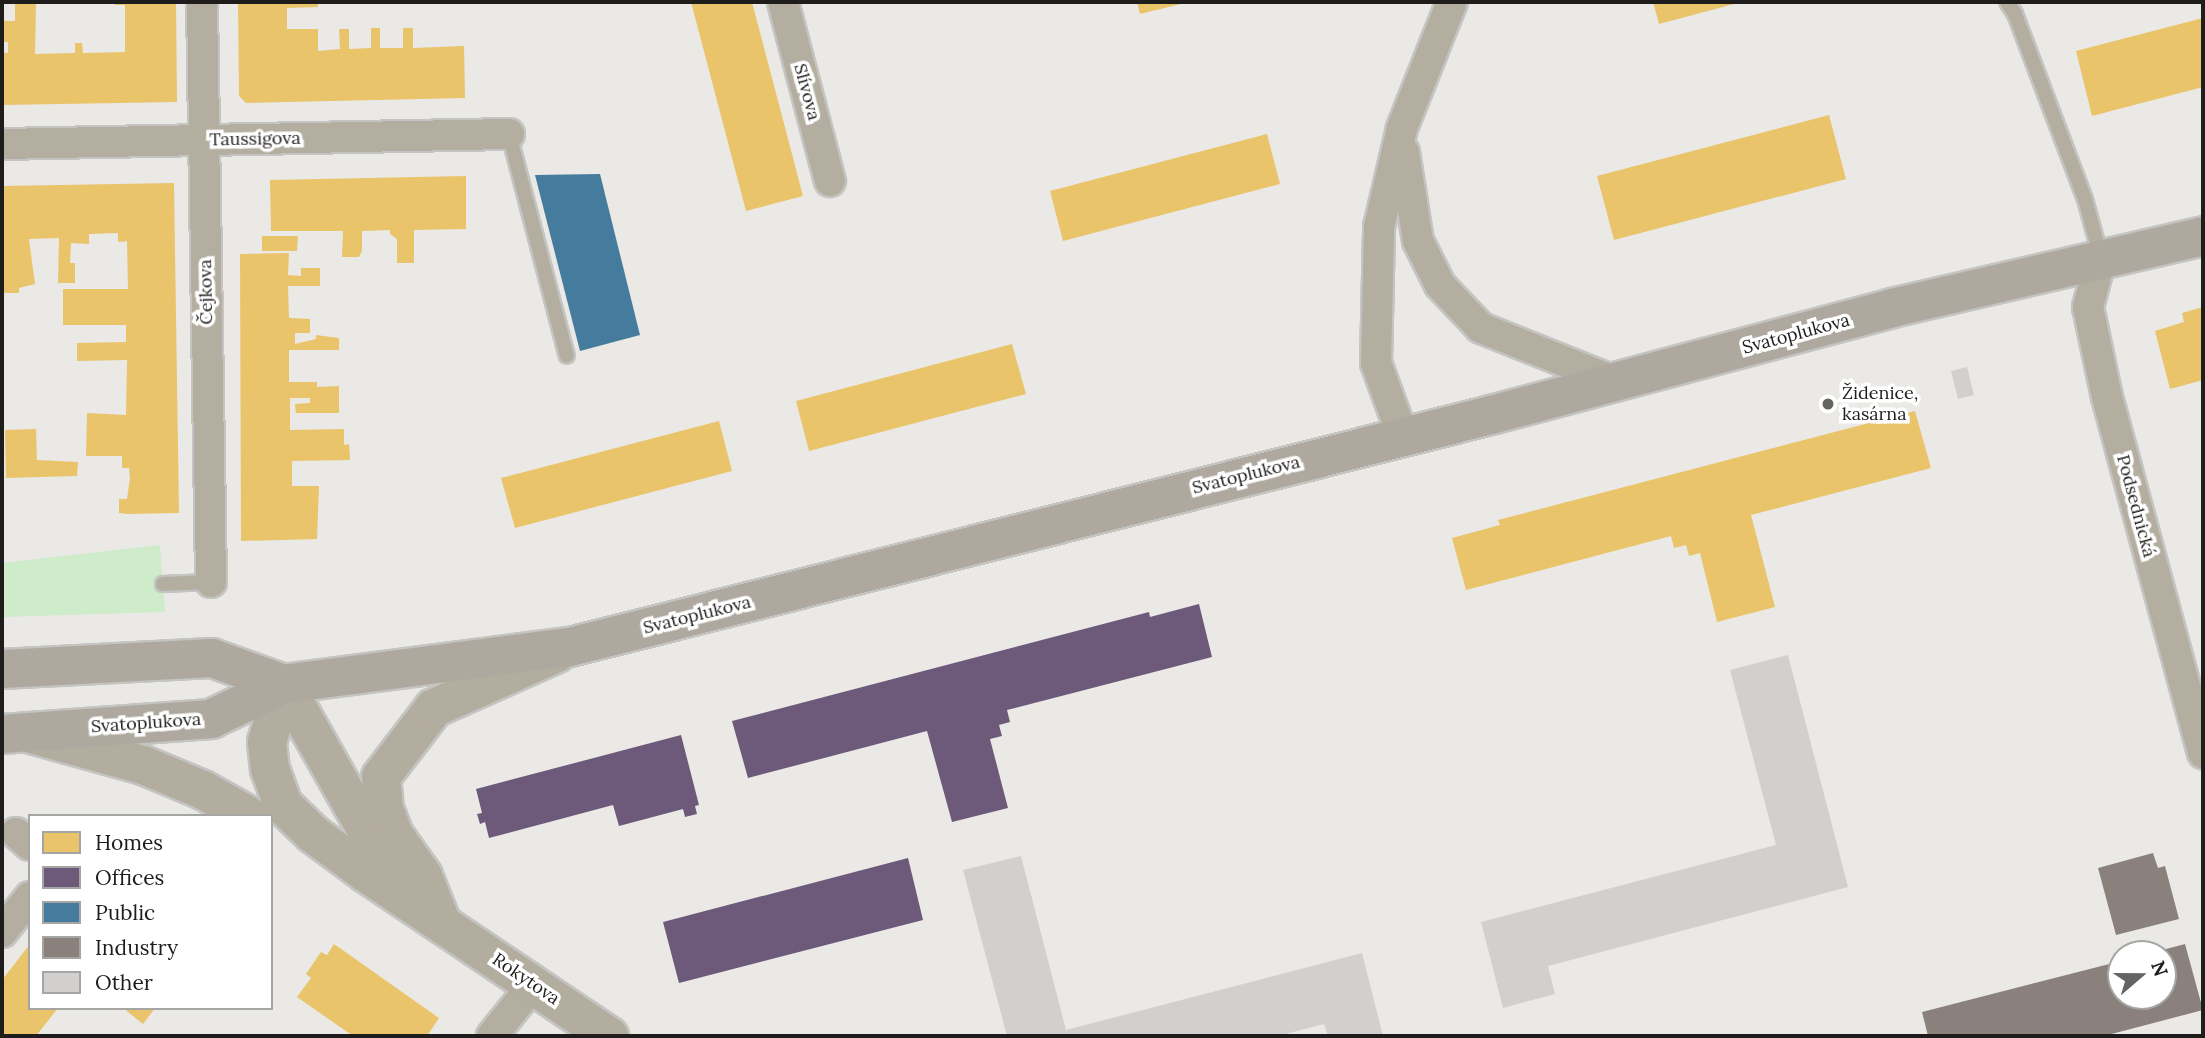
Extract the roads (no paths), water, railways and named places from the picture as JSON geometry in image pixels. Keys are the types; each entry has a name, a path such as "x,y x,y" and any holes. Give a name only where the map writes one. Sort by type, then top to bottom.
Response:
{"main road":[{"name":"Svatoplukova","path":"12,733 211,719 284,684 570,647 1404,437 1892,308 2203,236"},
{"path":"442,924 423,876 394,835 384,809 381,777 434,708 570,647"},
{"name":"Svatoplukova","path":"2,669 212,658 284,684"},
{"path":"284,684 267,742 270,769 283,805 313,834 442,924"},
{"path":"284,684 382,857 442,924"},
{"path":"12,733 143,765 203,790 245,814"},
{"path":"273,831 400,919 442,924"},
{"name":"Rokytova","path":"442,924 609,1036"}],"street":[{"name":"Čejkova","path":"202,2 211,582"},
{"name":"Slívova","path":"783,2 831,181"},
{"path":"1404,437 1376,363 1379,227 1402,128 1452,2"},
{"path":"1402,128 1408,190 1419,241 1440,285 1481,328 1616,382"},
{"name":"Taussigova","path":"2,144 509,134"},
{"name":"Podsednická","path":"2101,258 2088,307 2107,397 2203,752"},
{"path":"2,932 28,900"},
{"path":"492,1036 534,984"}],"lane":[{"path":"2007,2 2015,14 2085,199 2101,258"},
{"path":"509,134 567,356"},
{"path":"163,584 211,582"}],"place":[{"name":"Židenice, kasárna","path":"1828,404"}]}
